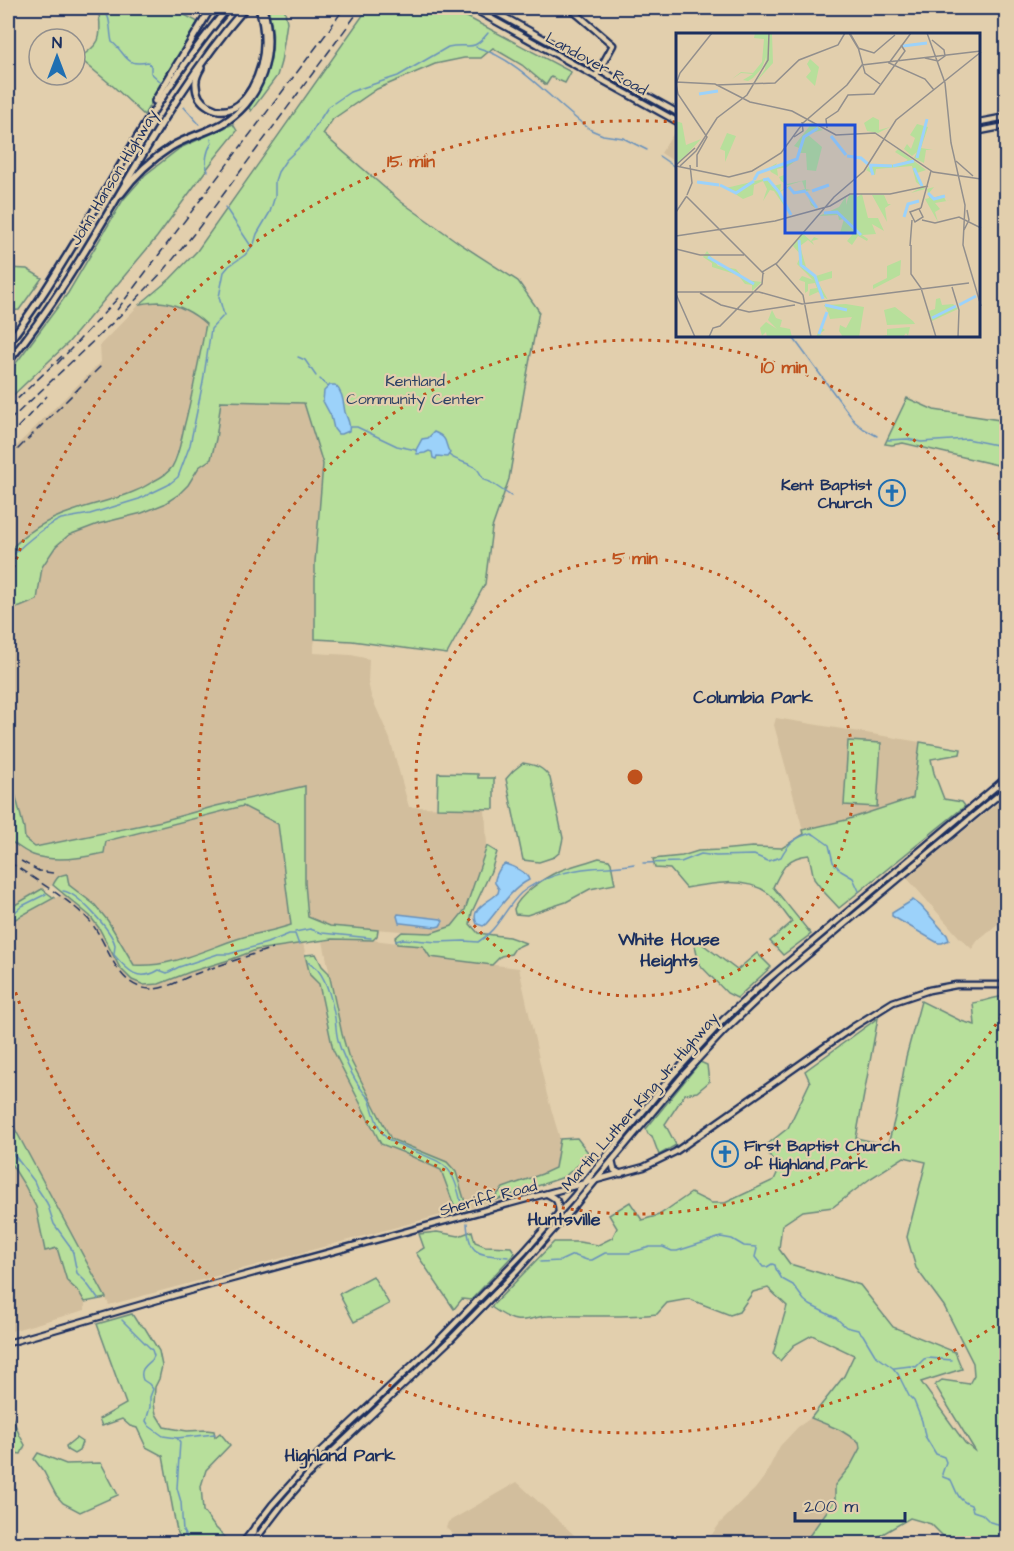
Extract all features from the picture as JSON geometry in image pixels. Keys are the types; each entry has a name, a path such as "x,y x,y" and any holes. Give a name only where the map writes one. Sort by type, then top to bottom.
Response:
{"highway":[{"path":"142,129 149,112 211,8"},
{"name":"John Hanson Highway","path":"8,343 56,274 142,129 185,64 228,8"},
{"name":"John Hanson Highway","path":"8,362 54,300 179,94 210,50 245,8"},
{"path":"210,50 197,78 197,92 202,101 213,109 223,110 239,105 256,81 261,67 265,41 260,8"},
{"path":"101,222 131,182 153,161 185,139 223,123 236,114 250,98 262,76 267,57 268,32 260,8"}],"main road":[{"name":"Landover Road","path":"472,8 676,121"},
{"name":"Landover Road","path":"488,8 676,112"},
{"path":"570,8 613,45 596,76"},
{"path":"981,122 1006,117"},
{"path":"981,131 1006,126"},
{"name":"Martin Luther King Jr. Highway","path":"242,1544 283,1492 323,1448 438,1341 523,1253 691,1054 748,996 1006,778"},
{"name":"Martin Luther King Jr. Highway","path":"252,1544 321,1462 451,1339 518,1271 685,1073 739,1016 781,977 1006,789"},
{"name":"Sheriff Road","path":"8,1343 213,1284 652,1164 675,1152 853,1027 893,1002 948,986 1006,985"},
{"path":"612,1161 614,1170 621,1174"},
{"path":"547,1194 556,1198 559,1212"},
{"path":"262,1530 260,1525 283,1492"},
{"path":"247,1544 254,1533 255,1526"}],"shaded area":[{"path":"676,130 676,163 661,153"},
{"path":"160,302 184,309 198,316 206,324 188,412 171,468 161,477 133,493 75,510 41,524 8,552 8,454 101,362 100,345 140,304"},
{"path":"221,401 304,403 323,464 315,562 313,653 351,655 369,659 368,682 371,696 390,739 409,807 485,808 487,846 465,910 452,926 431,933 330,926 308,918 305,841 278,791 162,821 58,843 35,847 25,839 8,767 8,610 37,600 42,567 56,546 69,535 98,524 142,513 188,485 199,466 211,459"},
{"path":"776,718 920,742 913,798 846,820 803,830 774,725"},
{"path":"1006,796 1006,917 978,940 972,949 907,878"},
{"path":"243,806 279,824 291,925 239,938 177,960 146,966 134,965 108,921 57,878 53,885 8,909 8,824 14,829 9,839 33,855 59,859 87,857 104,853 106,841"},
{"path":"63,894 90,916 120,968 159,984 256,950 303,943 310,975 319,984 333,1050 381,1144 441,1170 456,1211 109,1305 8,1116 8,923"},
{"path":"332,939 373,940 423,946 430,957 519,968 547,1095 560,1139 556,1168 495,1197 496,1200 467,1209 456,1172 447,1162 391,1139 348,1055 323,941"},
{"path":"8,1159 36,1207 45,1251 57,1248 67,1281 79,1292 85,1302 85,1310 8,1332"},
{"path":"811,1418 840,1430 859,1442 860,1448 851,1466 835,1485 835,1500 804,1543 705,1544 721,1522 765,1476 780,1446 798,1427"},
{"path":"517,1482 582,1543 463,1543 446,1528 448,1522"}],"green space":[{"path":"90,8 185,8 181,13 198,22 144,115 87,65 87,52 100,36 99,14"},
{"path":"268,8 286,8 287,22 281,62 277,76 251,111 249,108 267,72 272,48 273,35"},
{"name":"Kentland Community Center","path":"368,8 450,8 571,72 565,83 551,77 546,85 522,65 493,48 481,58 464,58 435,64 377,89 333,119 323,134 400,201 518,281 539,311 509,479 492,528 485,584 447,654 352,641 315,639 315,562 323,464 304,403 221,401 211,459 199,467 188,485 178,495 142,513 98,524 69,535 56,546 42,567 37,600 8,610 8,552 22,539 46,522 64,514 124,496 144,487 164,475 172,467 181,442 206,324 190,312 172,304 159,302 140,304 170,279 197,251"},
{"path":"233,124 237,131 157,237 68,343 8,400 8,374 68,293 123,200 145,175 180,148"},
{"path":"8,268 27,269 42,278 19,310 8,311"},
{"path":"907,398 934,410 1006,421 1006,467 903,443 885,444"},
{"path":"848,741 881,743 877,807 844,805"},
{"path":"920,742 961,749 960,754 931,759 944,799 962,802 965,806 839,908 814,879 809,855 790,861 782,869 773,887 811,934 783,955 770,941 792,922 768,893 739,883 717,883 686,888 670,869 655,868 653,859 682,856 698,851 752,847 782,848 804,834 803,830 846,820 913,798"},
{"path":"523,763 539,767 550,778 563,838 560,852 554,857 539,862 523,860 506,779"},
{"path":"8,767 25,839 35,847 162,821 305,786 305,883 308,917 330,926 378,930 377,936 373,940 332,939 256,950 159,984 144,985 132,980 120,968 90,916 53,885 57,878 67,874 69,885 95,905 108,921 134,965 173,961 244,937 291,925 278,824 243,806 106,841 104,853 69,859 50,859 33,855 9,840 14,829 8,824"},
{"path":"438,773 478,774 478,778 494,778 494,809 437,808"},
{"path":"487,846 497,852 472,912 470,924 478,933 509,937 526,943 515,948 511,954 501,956 492,965 430,957 423,946 397,944 395,938 402,932 431,933 452,926 465,910"},
{"path":"599,858 609,860 611,863 615,884 590,889 566,902 527,915 515,914 514,909 517,904 539,883 562,870"},
{"path":"42,889 54,898 8,923 8,909"},
{"path":"693,937 737,970 757,953 771,967 737,998 727,993 699,964"},
{"path":"316,954 322,966 329,973 348,1055 391,1139 447,1162 456,1172 467,1209 456,1211 441,1170 381,1144 333,1050 319,984 310,975 305,955"},
{"path":"1006,996 1006,1543 950,1543 931,1524 910,1518 867,1543 804,1543 835,1500 835,1485 851,1465 860,1448 859,1442 840,1430 811,1418 844,1376 854,1355 812,1335 794,1345 780,1361 773,1354 787,1306 768,1288 753,1292 739,1312 730,1315 689,1299 667,1303 657,1314 548,1316 520,1320 506,1316 491,1307 554,1242 598,1245 612,1238 617,1228 609,1215 630,1202 642,1220 659,1215 691,1193 711,1203 725,1203 774,1180 779,1169 764,1147 788,1128 810,1082 805,1071 878,1018 856,1138 888,1145 906,1057 921,1001 961,1021 975,1025 973,1003","holes":["904,1157 926,1162 907,1237 916,1268 944,1306 973,1363 974,1375 969,1384 942,1380 935,1385 976,1452 965,1443 921,1382 962,1369 955,1352 893,1327 860,1285 790,1264 779,1249 782,1225 803,1211 833,1207 871,1178"]},
{"path":"700,1062 707,1065 709,1082 697,1092 685,1094 665,1124 676,1145 659,1155 652,1136 646,1129"},
{"path":"8,1116 106,1298 85,1302 79,1292 67,1281 57,1248 45,1251 36,1207 8,1159"},
{"path":"577,1138 590,1155 564,1177 496,1200 495,1197 503,1188 555,1168 560,1139"},
{"path":"472,1231 475,1242 485,1246 511,1247 515,1253 471,1300 462,1299 454,1309 416,1253 424,1248 419,1234 437,1232 459,1236"},
{"path":"373,1276 389,1304 354,1322 339,1294"},
{"path":"132,1314 145,1328 159,1351 162,1366 155,1387 154,1404 156,1414 164,1427 187,1431 214,1431 215,1437 220,1433 230,1445 206,1470 201,1486 203,1511 231,1543 183,1543 177,1531 163,1456 146,1447 137,1428 130,1426 122,1419 102,1426 99,1419 126,1404 97,1324"},
{"path":"8,1407 25,1445 21,1454 8,1452"},
{"path":"76,1438 82,1442 79,1451 74,1454 67,1450 66,1446"},
{"path":"38,1453 66,1464 101,1463 118,1495 80,1512 63,1503 56,1495 34,1459"}],"water":[{"path":"330,385 335,385 340,391 349,423 349,431 342,434 338,434 334,429 331,416 323,401 324,391"},
{"path":"434,432 444,439 450,453 447,457 433,458 432,452 429,451 417,454 416,450 422,439 428,438"},
{"path":"505,864 523,872 529,880 511,894 486,924 483,926 477,924 475,918 477,910 498,893 495,878"},
{"path":"913,900 921,906 949,940 938,943 892,916 892,913"},
{"path":"398,914 443,921 440,926 436,927 399,923"}],"waterway":[{"path":"101,8 109,19 112,42 130,61 148,62 151,66 151,73 161,82"},
{"path":"8,561 32,538 61,519 90,514 139,499 168,485 178,477 190,445 211,329 224,315 219,297 224,272 245,255 254,244 270,212 275,196 275,181 286,160 306,141 328,107 350,92 398,76 448,47 474,45 488,33"},
{"path":"476,47 493,53 522,72 591,130 603,135 623,138 647,150"},
{"path":"184,107 199,124"},
{"path":"208,171 206,160 212,143 211,139"},
{"path":"659,156 676,168"},
{"path":"225,207 251,246"},
{"path":"793,338 855,422 877,436"},
{"path":"298,357 305,360 316,376"},
{"path":"320,379 328,387"},
{"path":"350,427 357,427 397,446 416,450"},
{"path":"888,440 907,439 921,442 967,439 1006,447"},
{"path":"449,455 470,464 479,471 484,480 511,496"},
{"path":"643,863 681,862 701,854 754,855 768,861 781,857 793,841 811,833 829,845 833,862 841,871 853,878 859,891"},
{"path":"396,941 403,939 478,942 491,931 521,893 536,883 574,871 634,864"},
{"path":"63,891 77,898 93,913 108,931 115,945 114,955 128,970 139,975 152,974 159,970 167,973 218,954 229,954 289,934 295,934 299,945"},
{"path":"8,918 22,906 46,894"},
{"path":"295,932 310,929 322,933 371,938"},
{"path":"308,961 318,970 324,981 331,999 337,1037 342,1052 355,1080 369,1100 381,1131 390,1141 444,1166 454,1180 462,1207"},
{"path":"8,1150 34,1181 47,1203 54,1224 70,1246 77,1273 98,1299"},
{"path":"467,1223 473,1248 483,1254 508,1257"},
{"path":"540,1262 560,1261 573,1255 592,1260 605,1253 629,1253 650,1247 663,1247 677,1251 721,1237 732,1239 744,1246 756,1247 755,1257 763,1267 775,1265 782,1279 793,1285 804,1300 836,1318 846,1327 858,1330 875,1355 893,1368 914,1401 925,1436 936,1454 944,1457 946,1462 943,1477 951,1480 958,1495 971,1505 973,1511 982,1514 990,1522 1006,1526"},
{"path":"122,1320 152,1350 154,1356 143,1368 142,1374 143,1380 153,1389 146,1421 163,1436 177,1438 180,1442 177,1488 181,1502 183,1531 190,1544"},
{"path":"894,1368 916,1367 928,1358 952,1360"},
{"path":"177,1438 215,1434"}],"railway":[{"path":"117,310 344,8"},
{"path":"8,422 126,310 166,268 200,226 361,8"},
{"path":"57,364 118,298"},
{"path":"8,408 62,356"},
{"path":"8,459 102,365"},
{"path":"8,438 47,396"},
{"path":"8,861 58,894 86,917 101,937 120,972 138,987 151,989 163,987 273,948"},
{"path":"21,861 39,871 53,873"}],"place":[{"name":"Kent Baptist Church","path":"892,493"},
{"name":"First Baptist Church of Highland Park","path":"725,1154"}],"district":[{"name":"Columbia Park","path":"753,697"},
{"name":"White House Heights","path":"669,949"},
{"name":"Huntsville","path":"564,1219"},
{"name":"Highland Park","path":"340,1455"}]}
